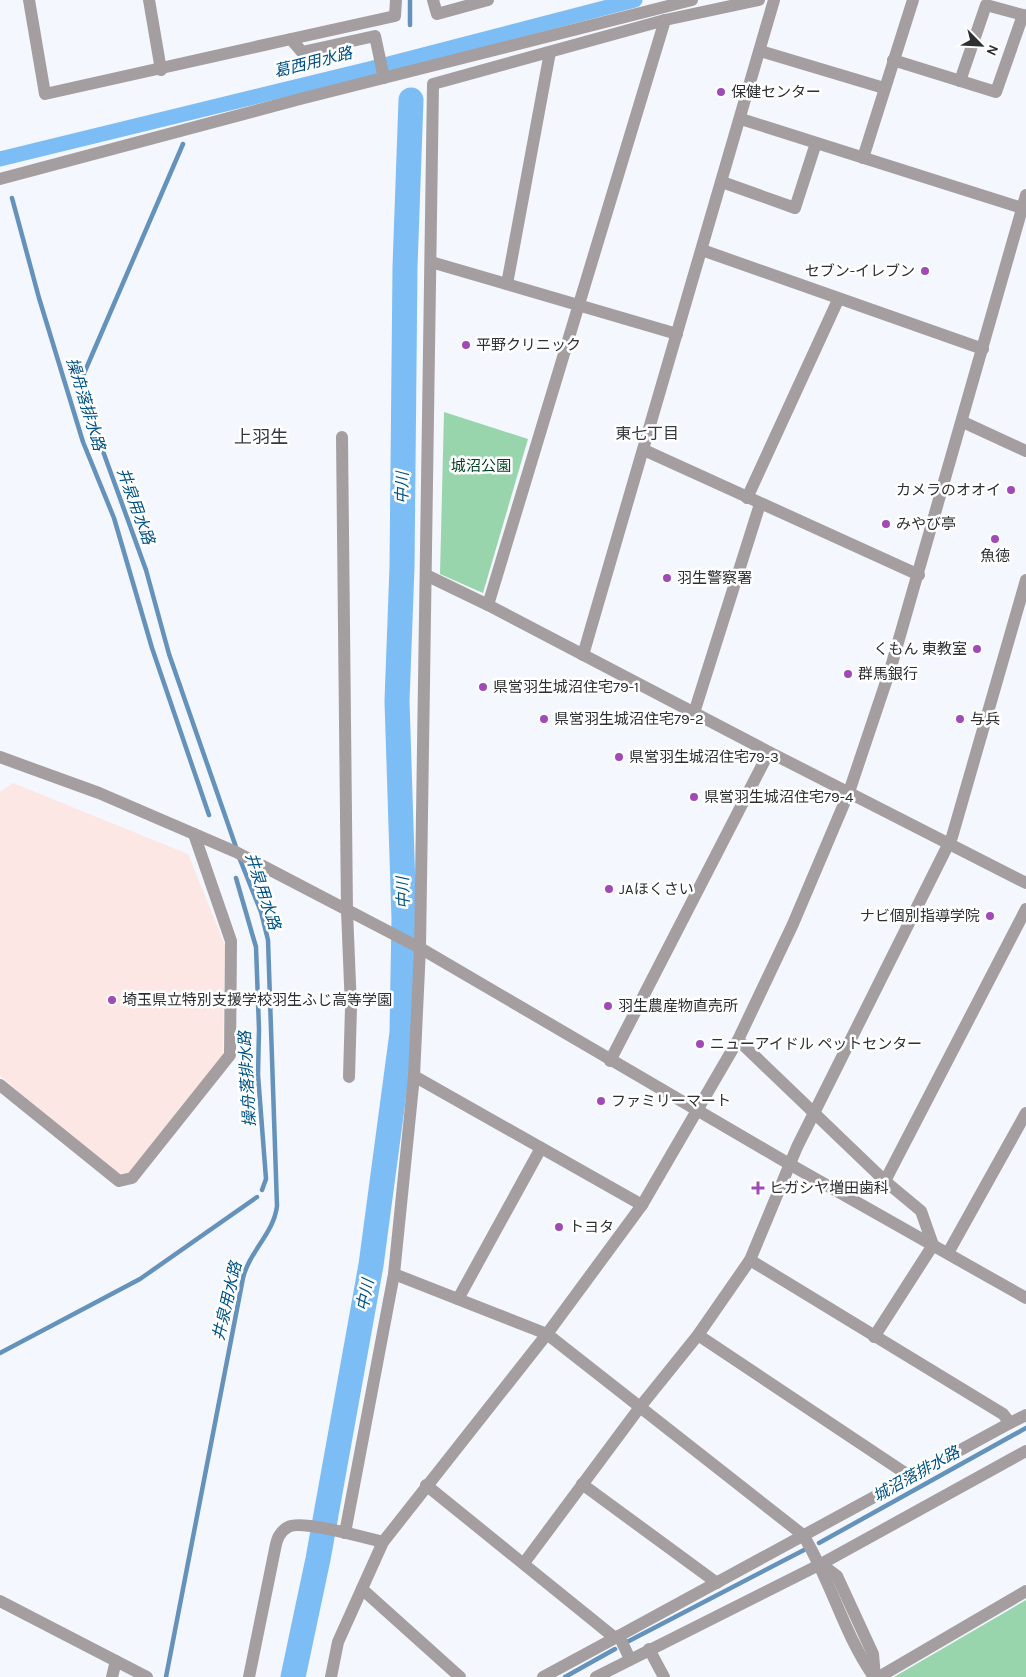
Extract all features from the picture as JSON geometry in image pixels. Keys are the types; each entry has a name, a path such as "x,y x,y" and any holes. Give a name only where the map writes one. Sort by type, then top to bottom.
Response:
{"street":[{"path":"29,0 45,94 161,70 396,16 396,0"},
{"path":"149,0 161,70"},
{"path":"433,0 437,14 488,0"},
{"path":"0,179 384,78 692,0"},
{"path":"340,1532 394,1274 414,1076 420,948 433,84 666,20 759,0"},
{"path":"583,655 741,119 774,0"},
{"path":"863,158 913,0"},
{"path":"893,60 960,81 996,92 1024,16 986,5 960,81"},
{"path":"488,605 666,20"},
{"path":"291,39 302,52 375,36 384,78"},
{"path":"760,51 884,88"},
{"path":"508,284 550,52"},
{"path":"741,119 1022,208"},
{"path":"722,182 796,208 816,143"},
{"path":"331,1677 338,1642 383,1542 547,1334 642,1205 738,1040 793,924 849,792 888,676 963,422 1026,195"},
{"path":"702,250 838,300 983,349"},
{"path":"431,262 677,334"},
{"path":"747,498 838,300"},
{"path":"963,422 1026,451"},
{"path":"342,437 347,911 351,1008 349,1077"},
{"path":"644,450 919,575"},
{"path":"694,713 760,504"},
{"path":"426,575 488,605 769,752 1026,883"},
{"path":"524,1563 640,1407 698,1335 750,1260 797,1147 949,843 1026,580"},
{"path":"610,1061 769,752"},
{"path":"0,757 98,793 236,852 420,948 610,1061 791,1165 948,1253 1024,1292"},
{"path":"0,1085 119,1181 132,1178 230,1055 231,941 194,834"},
{"path":"885,1181 1026,908"},
{"path":"738,1040 885,1181 922,1211 934,1245"},
{"path":"414,1076 642,1205"},
{"path":"948,1253 1026,1113"},
{"path":"458,1299 542,1148"},
{"path":"874,1337 934,1245"},
{"path":"750,1260 1003,1414 1010,1423"},
{"path":"394,1274 547,1334 804,1535 821,1564 837,1576 873,1654 876,1677 1026,1591"},
{"path":"698,1335 911,1477"},
{"path":"543,1677 1026,1415"},
{"path":"596,1677 821,1564 1026,1451"},
{"path":"582,1484 717,1583"},
{"path":"426,1486 617,1637 630,1659"},
{"path":"250,1677 278,1538 289,1526 303,1524 383,1542"},
{"path":"362,1589 460,1677"},
{"path":"0,1601 147,1677"},
{"path":"649,1649 664,1677"},
{"path":"112,1677 116,1661"}],"shaded area":[{"name":"埼玉県立特別支援学校羽生ふじ高等学園","path":"13,783 188,854 225,945 223,1055 127,1175 120,1176 0,1076 0,792"}],"green space":[{"name":"城沼公園","path":"444,412 528,439 483,593 440,574"},
{"path":"1026,1600 1026,1677 894,1677"}],"waterway":[{"path":"410,0 410,25"},
{"name":"葛西用水路","path":"0,159 369,69 635,0"},
{"name":"中川","path":"293,1677 318,1559 371,1265 402,1033 404,919 397,701 402,567 405,267 411,100"},
{"name":"井泉用水路","path":"183,144 79,385 146,570 169,654 237,850"},
{"name":"操舟落排水路","path":"12,198 39,298 83,442 114,518 152,648 209,815"},
{"name":"井泉用水路","path":"166,1677 243,1278 250,1260 267,1234 277,1206 268,940 261,912 239,857"},
{"name":"操舟落排水路","path":"236,878 256,947 259,1029 258,1075 266,1179 262,1190"},
{"name":"操舟落排水路","path":"0,1353 140,1279 257,1197"},
{"name":"城沼落排水路","path":"819,1543 1026,1428"},
{"name":"城沼落排水路","path":"627,1642 804,1550"},
{"name":"城沼落排水路","path":"565,1677 615,1649"}],"place":[{"name":"保健センター","path":"721,92"},
{"name":"セブン-イレブン","path":"925,271"},
{"name":"平野クリニック","path":"466,345"},
{"name":"カメラのオオイ","path":"1011,490"},
{"name":"みやび亭","path":"886,524"},
{"name":"魚徳","path":"995,539"},
{"name":"羽生警察署","path":"667,578"},
{"name":"くもん 東教室","path":"977,649"},
{"name":"群馬銀行","path":"848,674"},
{"name":"県営羽生城沼住宅79-1","path":"483,687"},
{"name":"県営羽生城沼住宅79-2","path":"544,719"},
{"name":"与兵","path":"960,719"},
{"name":"県営羽生城沼住宅79-3","path":"619,757"},
{"name":"県営羽生城沼住宅79-4","path":"694,797"},
{"name":"JAほくさい","path":"609,889"},
{"name":"ナビ個別指導学院","path":"990,916"},
{"name":"埼玉県立特別支援学校羽生ふじ高等学園","path":"112,1000"},
{"name":"羽生農産物直売所","path":"608,1006"},
{"name":"ニューアイドル ペットセンター","path":"700,1044"},
{"name":"ファミリーマート","path":"601,1101"},
{"name":"ヒガシヤ増田歯科","path":"758,1188"},
{"name":"トヨタ","path":"559,1227"}],"district":[{"name":"東七丁目","path":"647,433"},
{"name":"上羽生","path":"261,437"}]}
